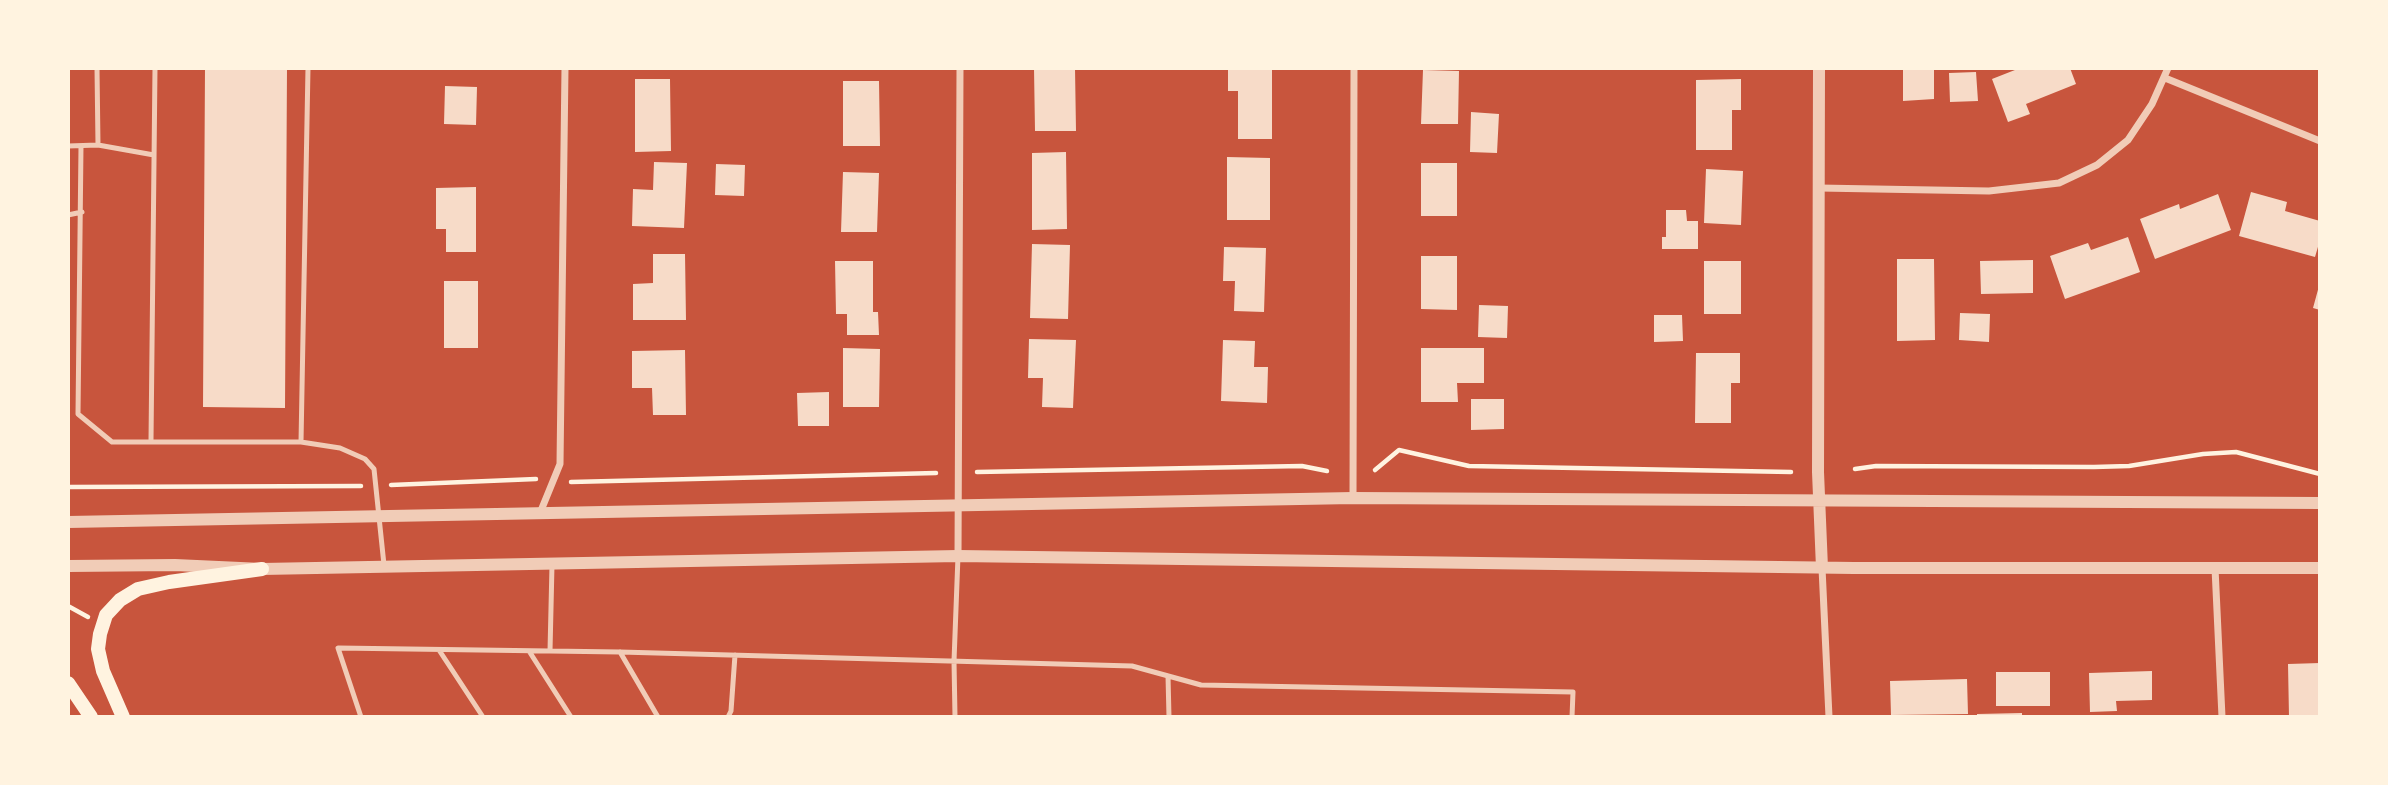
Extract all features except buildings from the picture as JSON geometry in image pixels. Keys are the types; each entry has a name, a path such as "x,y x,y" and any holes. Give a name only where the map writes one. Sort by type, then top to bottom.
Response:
{"main road":[{"path":"124,717 103,671 98,649 106,615 120,600 138,589 262,569"},
{"path":"68,683 91,717"}],"street":[{"path":"539,514 560,464 565,68"},
{"path":"958,556 960,68"},
{"path":"1353,498 1354,68"},
{"path":"1819,68 1819,500 1829,717"},
{"path":"1819,188 1989,191 2059,183 2097,166 2128,139 2152,104 2168,68"},
{"path":"2165,78 2320,141"},
{"path":"68,522 1353,498 2320,503"},
{"path":"68,566 176,565 262,569 958,556 1822,568 2320,568"},
{"path":"2215,568 2222,717"}],"lane":[{"path":"97,68 98,145"},
{"path":"151,440 156,68"},
{"path":"302,442 308,68"},
{"path":"68,146 98,145 154,155"},
{"path":"78,414 81,146"},
{"path":"68,215 82,212"},
{"path":"78,414 112,442 302,442 340,448 365,459 374,469 384,565"},
{"path":"68,417 78,414"},
{"path":"954,717 958,556"},
{"path":"550,651 552,565"},
{"path":"361,717 338,648 620,652 1132,666 1201,685 1573,692 1572,717"},
{"path":"439,650 483,717"},
{"path":"529,651 571,717"},
{"path":"620,652 658,717"},
{"path":"729,717 735,655"},
{"path":"1168,676 1169,717"}],"path":[{"path":"1375,470 1399,450 1469,466 1791,472"},
{"path":"1855,469 1876,466 2129,466 2210,453 2236,452 2320,474"},
{"path":"977,472 1302,466 1328,471"},
{"path":"571,482 750,475 936,473"},
{"path":"68,487 376,485 541,479"}]}
